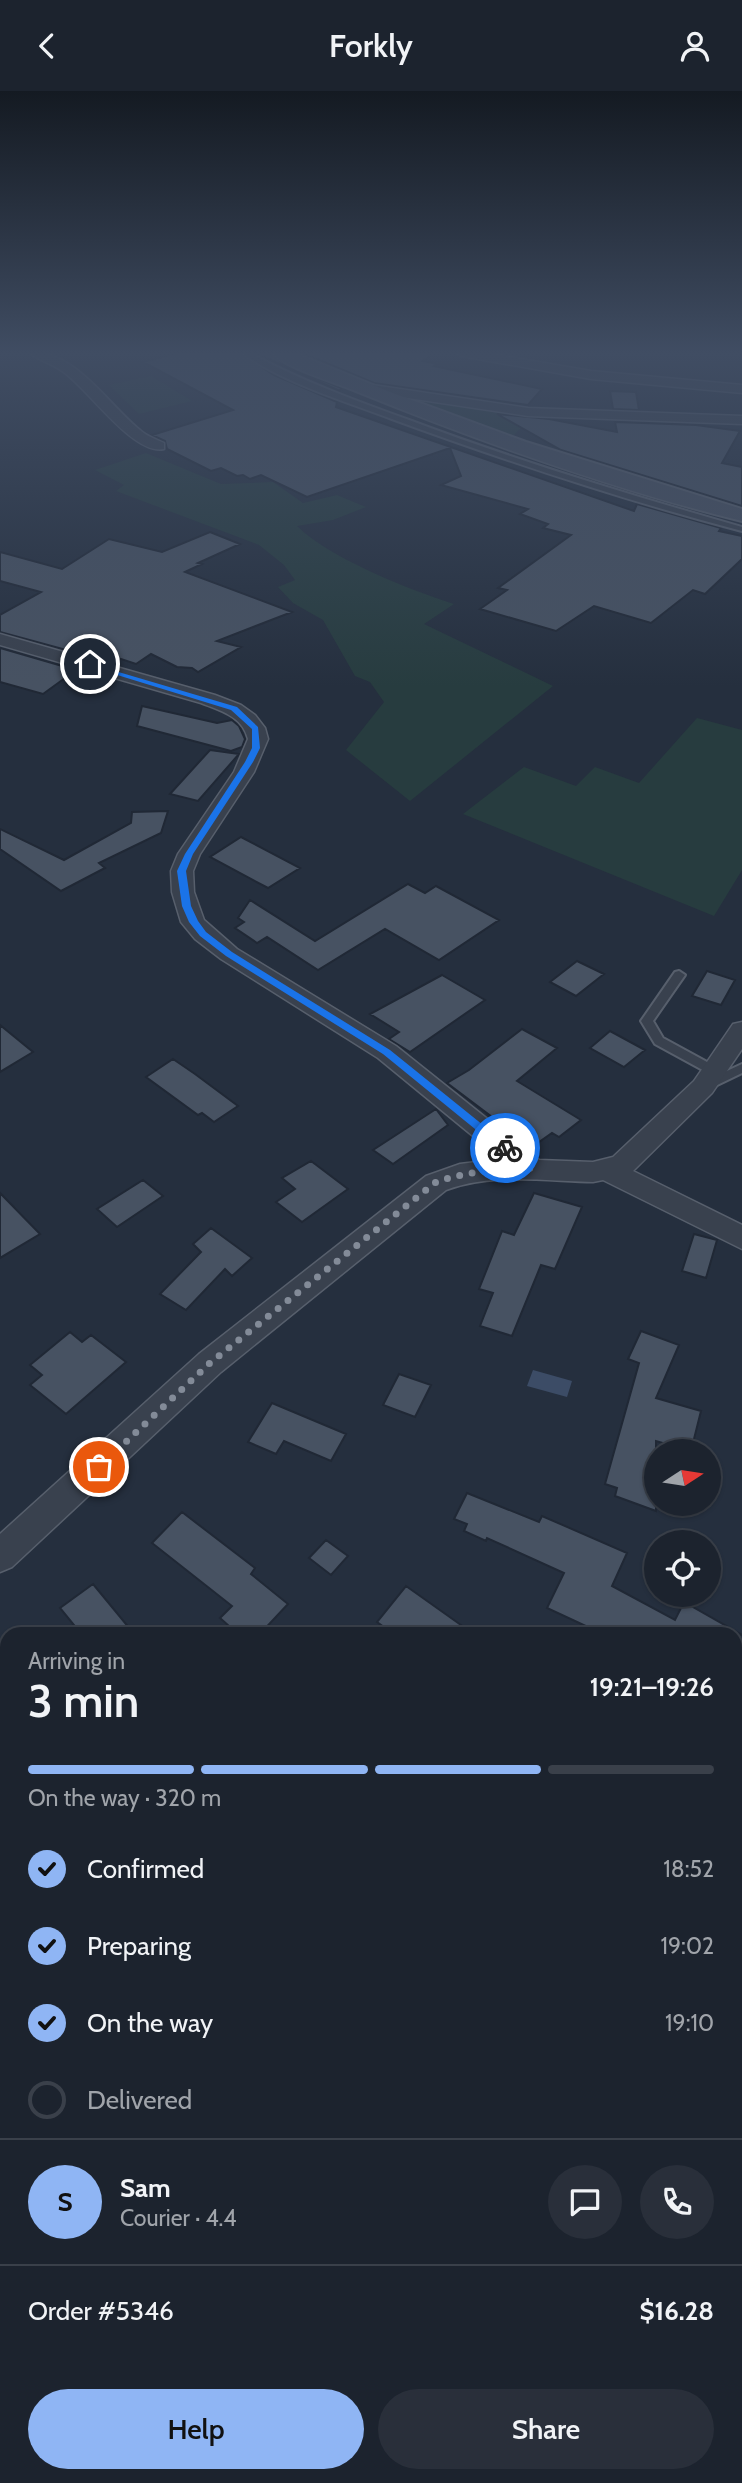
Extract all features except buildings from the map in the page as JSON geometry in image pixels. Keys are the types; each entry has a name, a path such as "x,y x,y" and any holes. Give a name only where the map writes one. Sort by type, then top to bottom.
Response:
{"main road":[{"path":"571,464 681,499 742,515"}],"street":[{"path":"0,639 208,699 234,709 248,719 255,728 256,748 244,772 189,854 182,871 183,892 194,922 203,934 229,954 387,1052 532,1170"},
{"path":"0,1556 210,1363 436,1182 460,1174 492,1169 608,1170 622,1165 634,1156 708,1079 742,1030"},
{"path":"608,1170 742,1238"}],"lane":[{"path":"519,464 742,530"},
{"path":"679,975 648,1021 659,1041 708,1079 742,1068"}],"green space":[{"path":"114,464 172,464 221,484 273,482 303,503 337,495 366,507 333,520 297,526 349,561 454,604 424,624 553,686 410,801 346,750 384,702 370,682 355,676 323,620 293,603 278,587 295,580 284,565 259,545 116,491 124,485 95,470"},
{"path":"697,718 742,730 742,870 714,916 463,814 524,767 576,786 595,767 639,783"}],"water":[{"path":"533,1370 572,1381 567,1397 527,1386"}],"way so far":[{"path":"99,1467 210,1363 436,1182 460,1174 492,1169 532,1170 505,1148"}],"route":[{"path":"90,664 234,709 255,728 258,739 256,748 244,772 189,854 182,871 181,881 187,906 203,934 229,954 387,1052 505,1148"}]}
